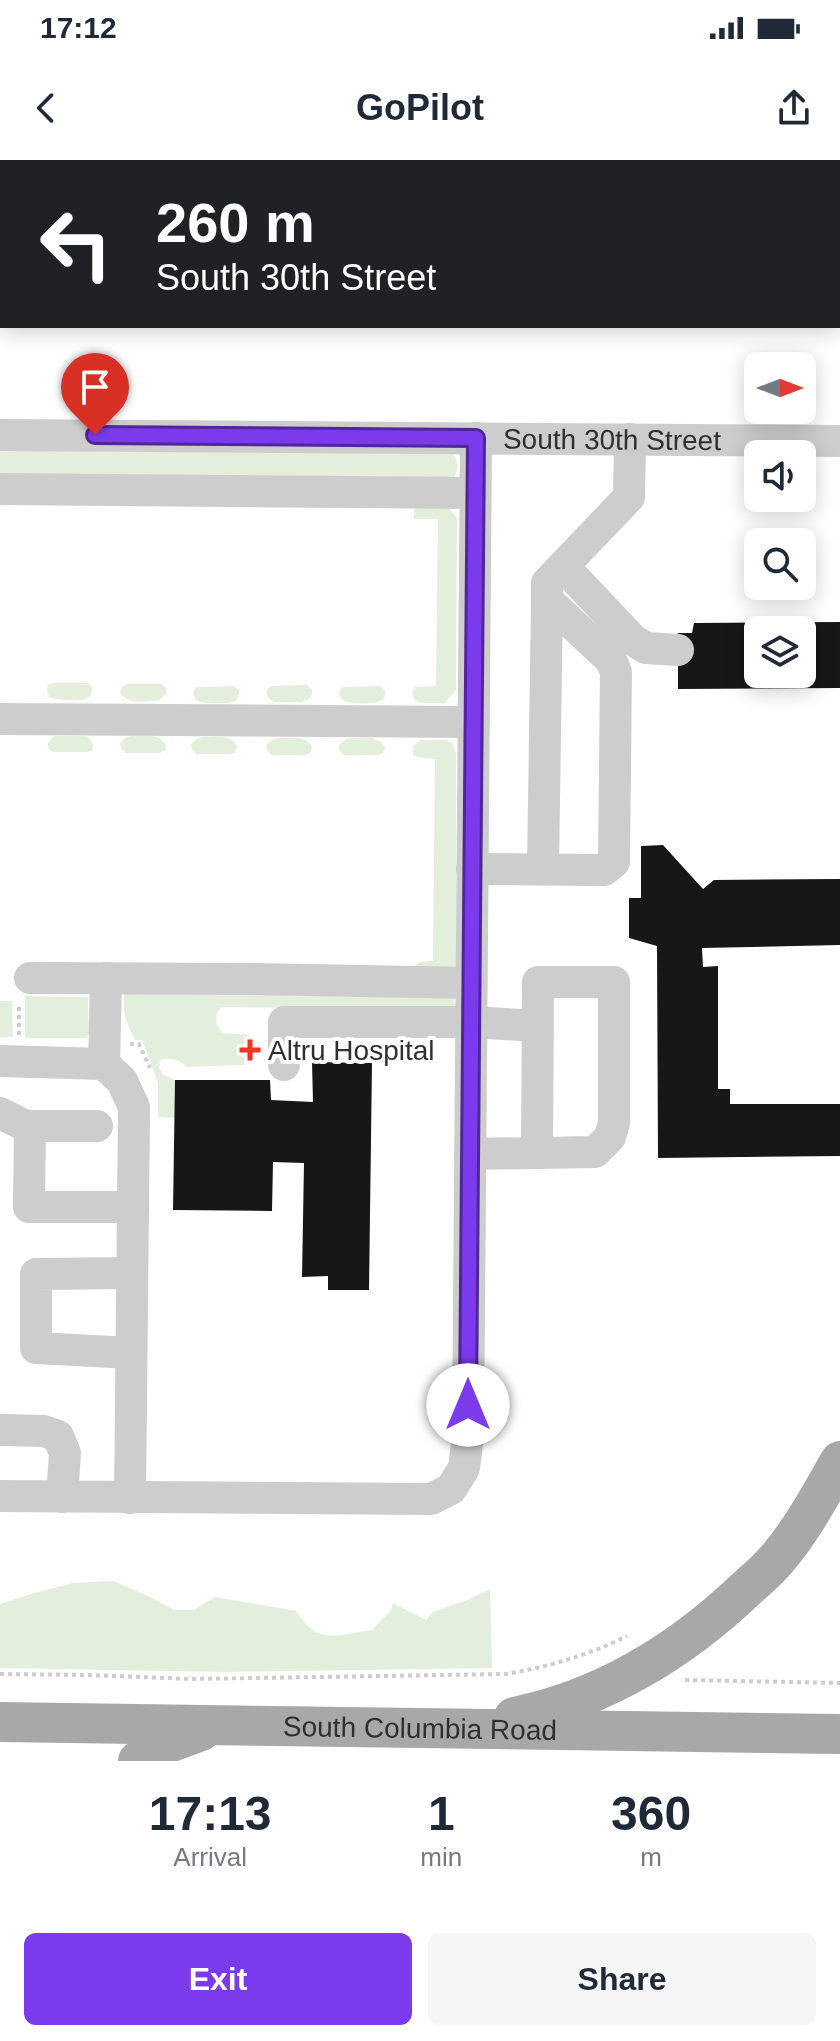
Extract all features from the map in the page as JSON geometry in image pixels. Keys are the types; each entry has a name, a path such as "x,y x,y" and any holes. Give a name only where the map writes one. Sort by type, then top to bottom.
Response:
{"main road":[{"path":"456,1729 531,1713 610,1686 690,1638 777,1559 816,1503 840,1461"},
{"name":"South Columbia Road","path":"0,1722 840,1734"},
{"path":"138,1761 158,1747 193,1733 236,1725"}],"street":[{"name":"South 30th Street","path":"0,435 840,441"},
{"path":"0,1496 431,1499 451,1489 464,1468 468,1436 476,438"},
{"path":"543,869 547,583 629,497 630,439"},
{"path":"0,489 475,493"},
{"path":"563,566 633,640 646,648 678,650"},
{"path":"472,869 604,870 614,862 616,672 611,660 547,600"},
{"path":"0,719 474,722"},
{"path":"25,987 106,978 471,983"},
{"path":"104,1064 106,978"},
{"path":"470,1154 537,1153 595,1152 610,1137 614,1123 614,982 538,982 537,1153"},
{"path":"284,1065 284,1022 471,1022 537,1026"},
{"path":"9,1051 104,1064 122,1081 134,1107 130,1498"},
{"path":"0,1113 26,1126 97,1126"},
{"path":"30,1126 29,1207 133,1207"},
{"path":"131,1353 36,1348 36,1274 132,1273"},
{"path":"0,1430 44,1431 58,1436 65,1453 62,1497"}],"path":[{"path":"9,1051 25,987"},
{"path":"0,1674 191,1679 506,1674 566,1661 630,1635"},
{"path":"672,1679 840,1683"}],"green space":[{"path":"0,445 448,449 458,466 453,479 0,479"},
{"path":"447,506 457,518 456,689 445,703 421,703 412,694 415,687 436,686 438,519 414,519 414,507"},
{"path":"87,683 92,687 92,692 78,700 49,697 48,685"},
{"path":"127,684 161,684 166,688 166,694 159,700 132,701 120,692"},
{"path":"307,685 312,695 301,702 275,702 266,693 273,686"},
{"path":"234,686 239,690 238,696 229,703 199,701 193,694 195,688 200,687"},
{"path":"380,686 385,696 377,702 346,702 339,694 341,688 346,687"},
{"path":"54,736 85,736 93,745 92,751 53,752 48,748 48,743"},
{"path":"132,736 160,739 166,745 165,751 126,753 120,743"},
{"path":"203,737 231,740 237,746 235,752 196,754 191,744"},
{"path":"278,738 306,741 312,747 310,753 271,755 266,745"},
{"path":"351,738 379,741 385,747 383,753 344,755 339,745"},
{"path":"420,740 446,740 452,743 456,753 456,969 415,966 420,962 433,961 435,759 413,754 413,747"},
{"path":"131,989 454,997 455,1006 447,1010 221,1007 216,1020 222,1033 252,1037 244,1065 187,1067 175,1059 160,1060 159,1068 163,1075 175,1080 175,1118 158,1117 158,1083 142,1040 135,1040 124,1012 124,994"},
{"path":"25,996 88,997 87,1038 25,1038"},
{"path":"0,1001 12,1001 13,1037 0,1037"},
{"path":"113,1581 174,1610 194,1610 215,1597 296,1611 312,1629 329,1636 372,1630 391,1610 393,1603 426,1620 433,1612 490,1589 492,1668 227,1672 0,1668 0,1604 73,1583"}],"building":[{"path":"816,622 840,622 840,688 678,689 678,633 692,633 694,623 744,623 744,688 816,688"},
{"path":"663,845 703,889 714,880 840,879 840,945 702,948 703,967 718,966 718,1089 730,1089 730,1104 840,1104 840,1156 658,1158 657,946 629,938 629,898 641,898 641,846"},
{"path":"312,1062 372,1063 369,1290 328,1290 328,1276 302,1277 304,1163 273,1162 272,1211 173,1210 175,1080 270,1080 271,1100 313,1102"}],"place":[{"name":"Altru Hospital","path":"250,1050"}],"route":[{"path":"95,435 476,438 468,1405"}]}
